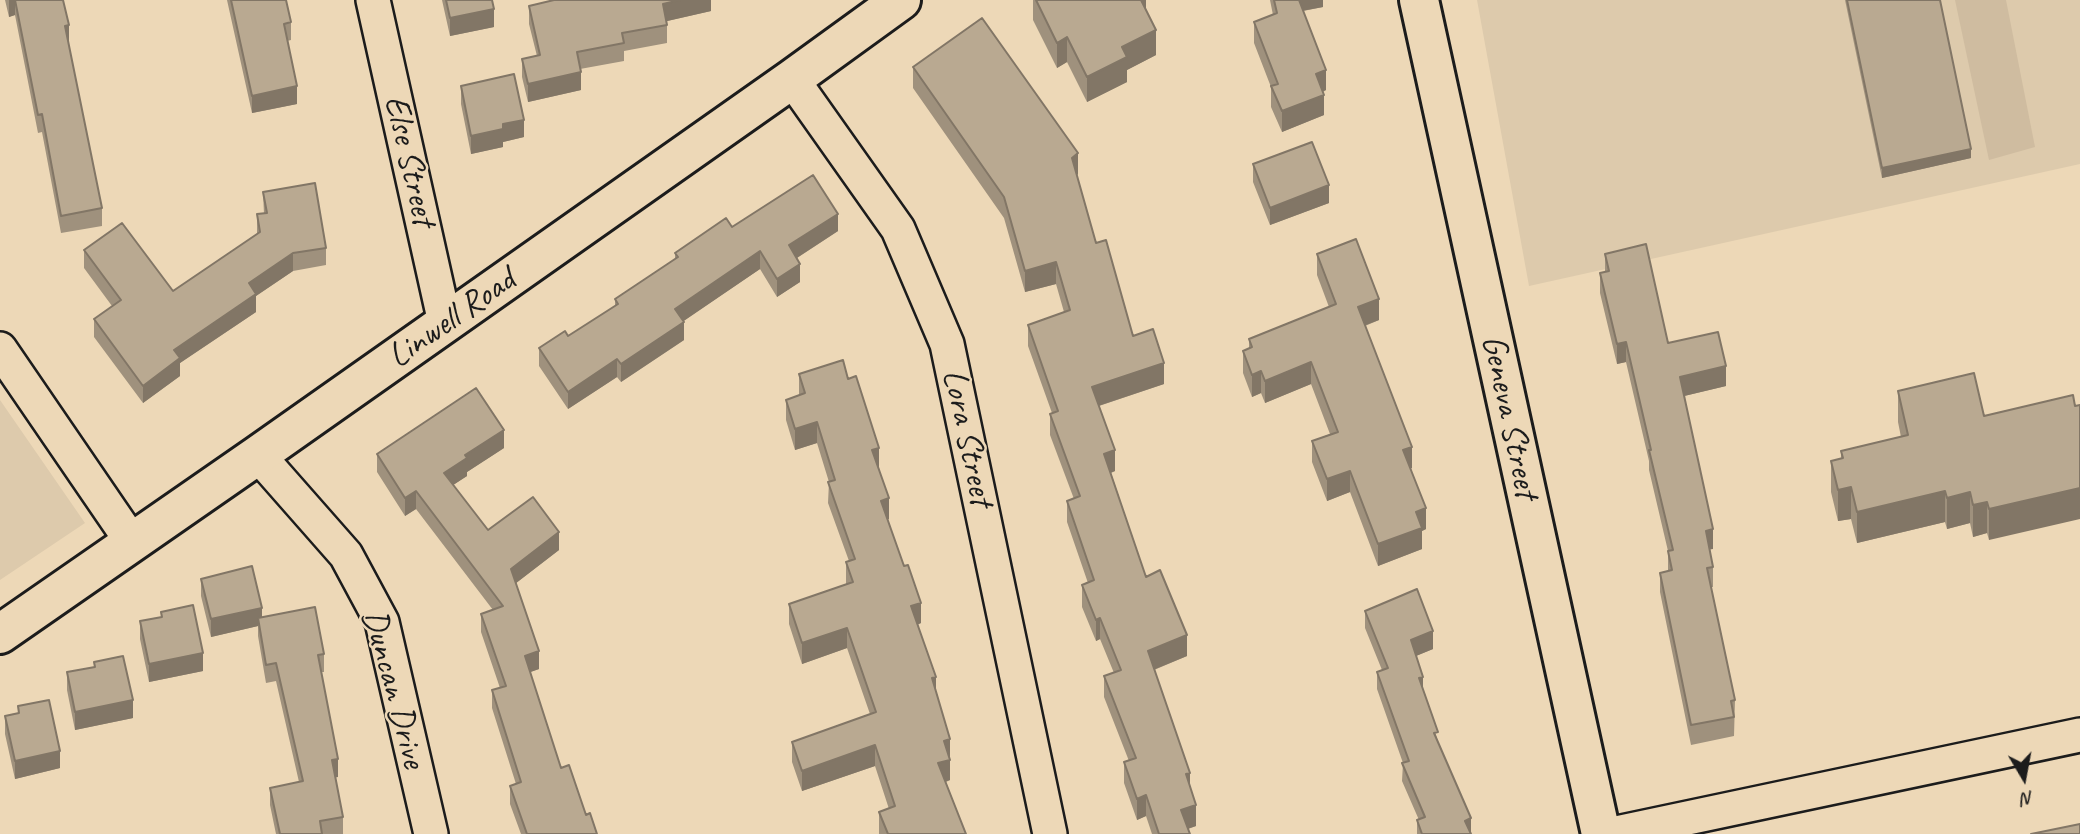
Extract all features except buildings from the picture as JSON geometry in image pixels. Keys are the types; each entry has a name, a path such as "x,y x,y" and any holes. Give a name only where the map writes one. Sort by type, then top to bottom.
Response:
{"main road":[{"name":"Linwell Road","path":"0,634 901,0"},
{"name":"Geneva Street","path":"1419,0 1601,834"}],"street":[{"name":"Else Street","path":"373,0 445,323"},
{"name":"Lora Street","path":"792,79 898,229 947,344 1050,834"},
{"path":"0,349 132,542"},
{"name":"Duncan Drive","path":"258,455 346,555 382,622 430,834"},
{"path":"1612,834 2080,735"}],"shaded area":[{"path":"1477,0 2080,0 2080,164 1529,286"},
{"path":"1955,0 2006,0 2035,147 1989,160"},
{"path":"0,400 85,523 0,580"}]}
